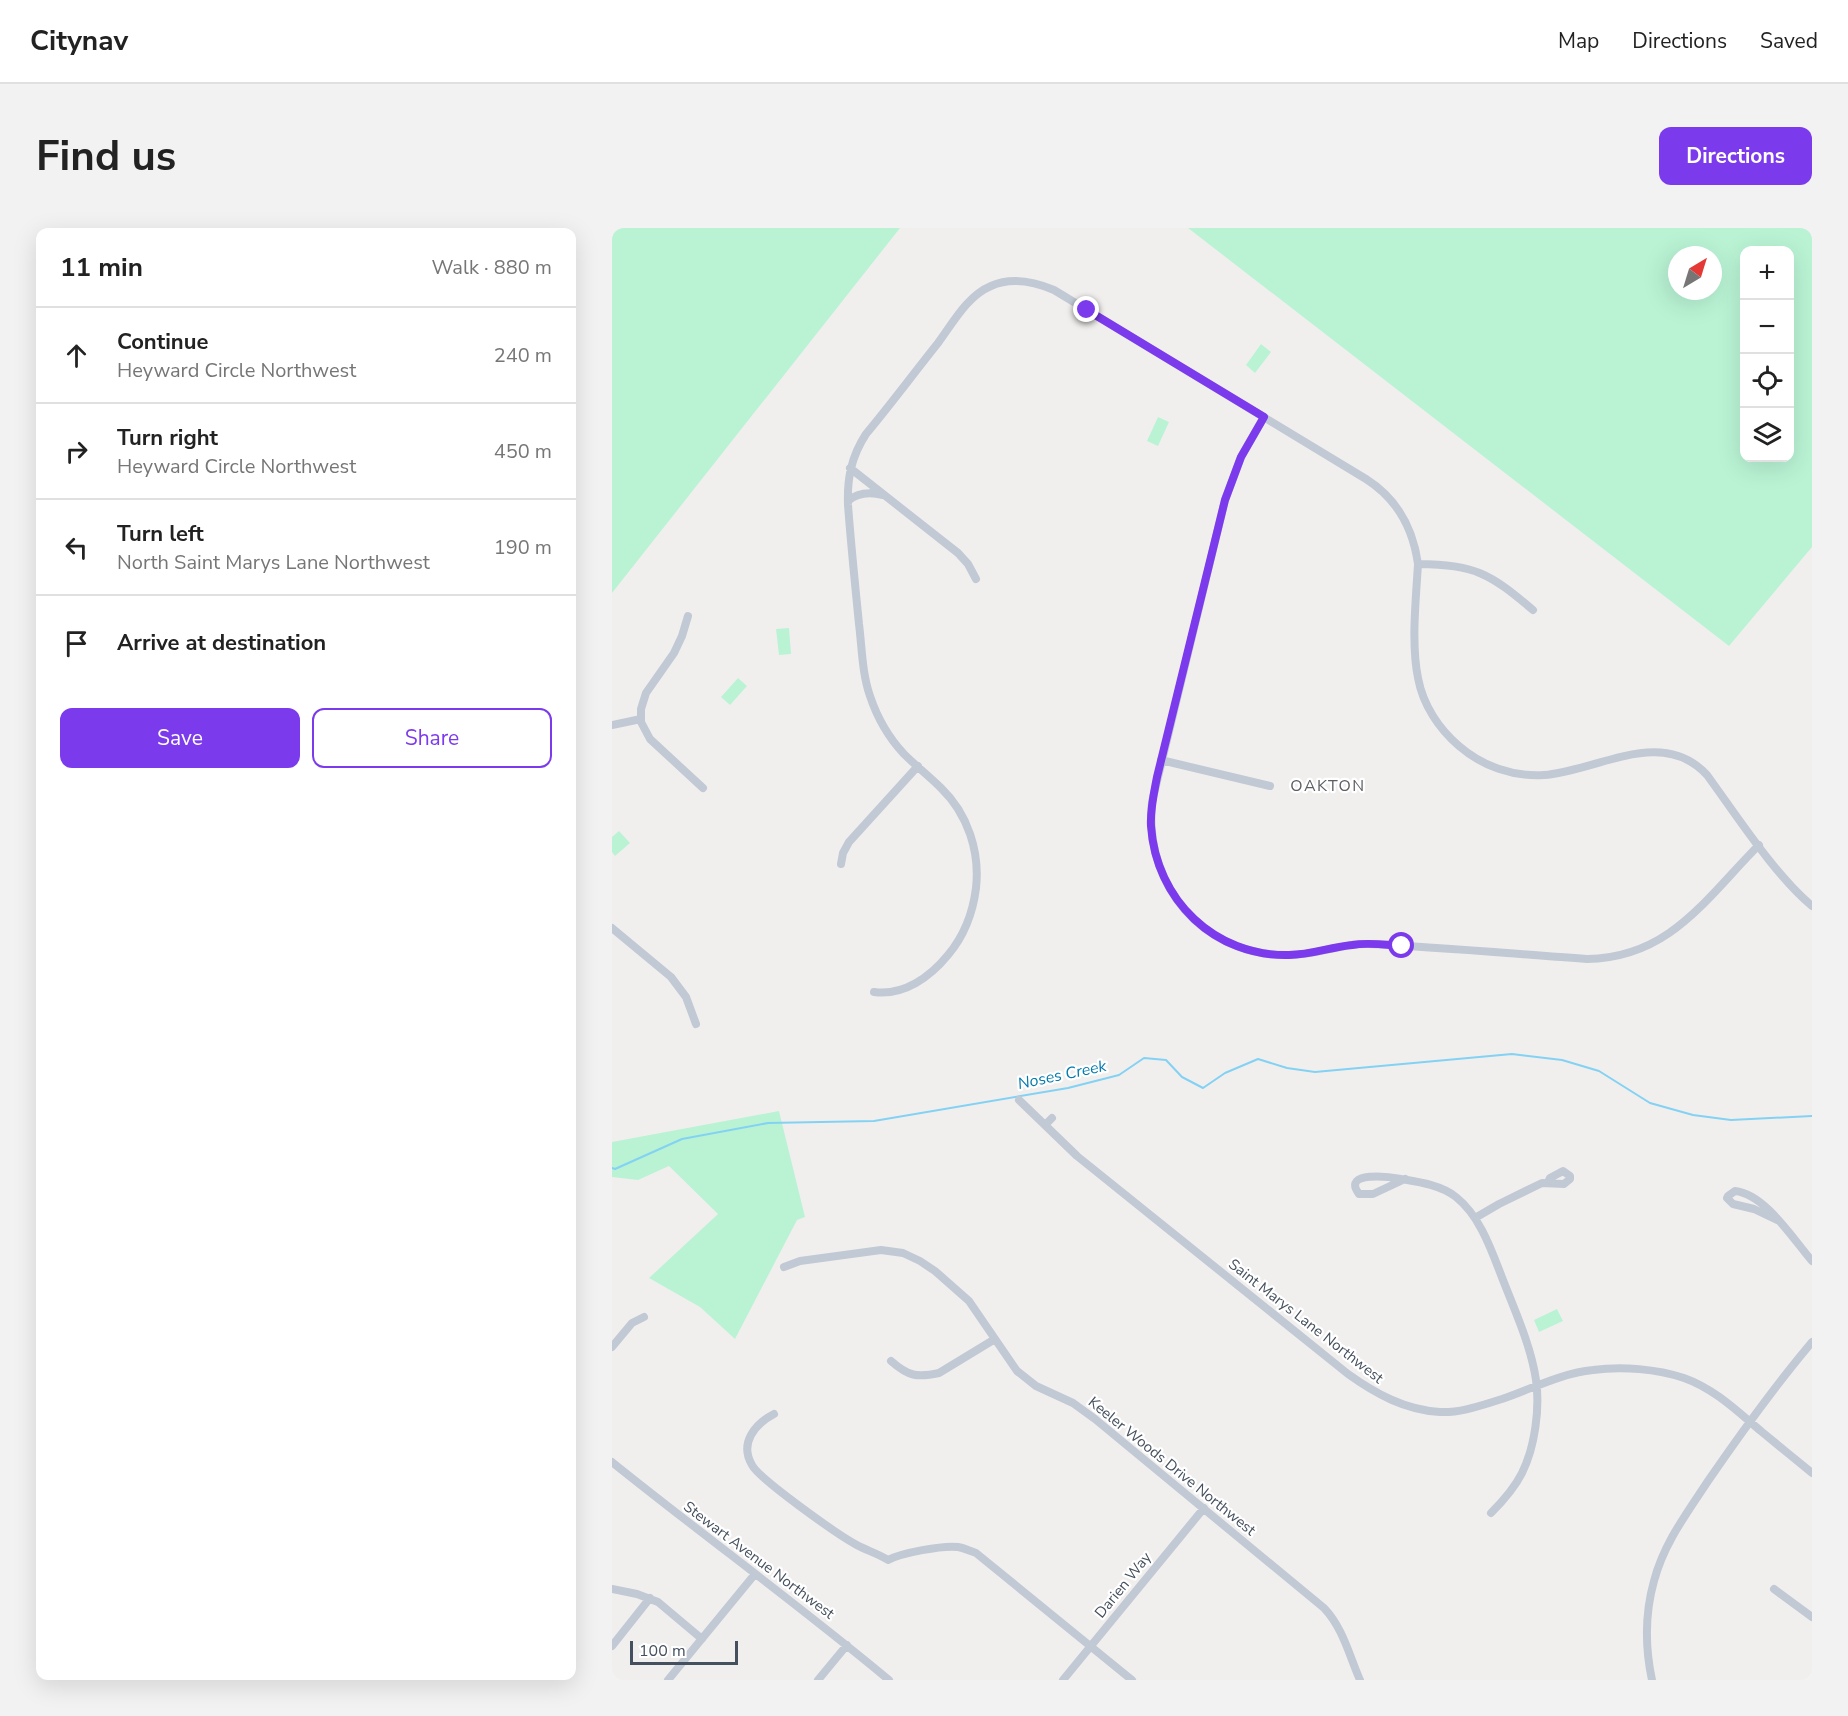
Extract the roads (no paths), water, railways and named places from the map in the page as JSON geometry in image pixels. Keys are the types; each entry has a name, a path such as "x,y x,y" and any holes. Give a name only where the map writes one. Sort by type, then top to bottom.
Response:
{"street":[{"path":"874,992 902,991 938,966 963,933 975,894 977,873 975,852 966,824 952,800 905,754 885,729 875,710 867,686 847,482 850,468 866,434 964,308 986,289 1008,281 1028,282 1054,290 1384,492 1407,524 1413,539 1418,564 1415,651 1418,678 1425,701 1436,721 1466,752 1496,768 1532,775 1557,773 1635,754 1674,753 1689,760 1707,775 1759,845 1796,891 1812,906"},
{"path":"1264,417 1241,457 1225,500 1152,802 1153,846 1161,873 1171,893 1184,910 1213,934 1237,946 1272,954 1306,954 1365,944 1587,959 1610,958 1628,954 1658,942 1678,928 1759,845"},
{"path":"850,468 958,553 968,564 976,579"},
{"path":"848,501 859,494 884,495"},
{"path":"1418,564 1452,565 1473,569 1493,579 1533,610"},
{"path":"688,616 674,653 646,693 642,704 641,719 650,739 703,788"},
{"path":"612,725 641,719"},
{"path":"1161,760 1270,786"},
{"path":"841,864 843,853 849,842 918,766"},
{"path":"612,928 671,977 686,997 696,1024"},
{"name":"Saint Marys Lane Northwest","path":"1019,1100 1071,1151 1348,1374 1377,1394 1412,1407 1446,1412 1481,1405 1593,1370 1623,1369 1659,1372 1684,1378 1709,1390 1812,1473"},
{"path":"1045,1125 1052,1118"},
{"path":"1405,1179 1373,1194 1359,1194 1356,1189 1359,1179 1364,1177 1389,1176 1405,1179 1425,1183 1447,1191 1462,1203 1475,1218 1504,1282 1526,1343 1537,1387 1534,1427 1527,1461 1517,1483 1491,1513"},
{"path":"1475,1218 1499,1204 1548,1182"},
{"path":"1777,1220 1754,1209 1733,1204 1727,1198 1735,1191 1752,1196 1777,1220 1812,1260"},
{"name":"Keeler Woods Drive Northwest","path":"784,1267 800,1261 881,1250 903,1253 928,1266 969,1301 1017,1371 1027,1380 1082,1408 1332,1616 1360,1680"},
{"path":"612,1347 632,1323 644,1317"},
{"path":"891,1361 903,1372 911,1375 930,1375 939,1373 995,1339"},
{"path":"1652,1680 1648,1661 1647,1620 1658,1567 1680,1522 1749,1421 1812,1342"},
{"path":"774,1414 756,1426 747,1445 749,1458 759,1475 853,1543 888,1560 897,1555 950,1547 976,1553 1132,1680"},
{"name":"Stewart Avenue Northwest","path":"612,1462 889,1680"},
{"name":"Darien Way","path":"1063,1680 1204,1508"},
{"path":"668,1680 755,1574"},
{"path":"1774,1588 1812,1617"},
{"path":"612,1589 650,1598 702,1639"},
{"path":"612,1646 650,1598"},
{"path":"818,1680 847,1645"}],"waterway":[{"name":"Noses Creek","path":"612,1168 615,1169 682,1139 768,1123 874,1121 1068,1088 1119,1075 1144,1058 1166,1060 1182,1077 1203,1088 1225,1073 1258,1059 1287,1068 1315,1072 1512,1054 1562,1060 1599,1071 1650,1103 1693,1115 1731,1120 1812,1116"}],"district":[{"name":"OAKTON","path":"1328,786"}]}
